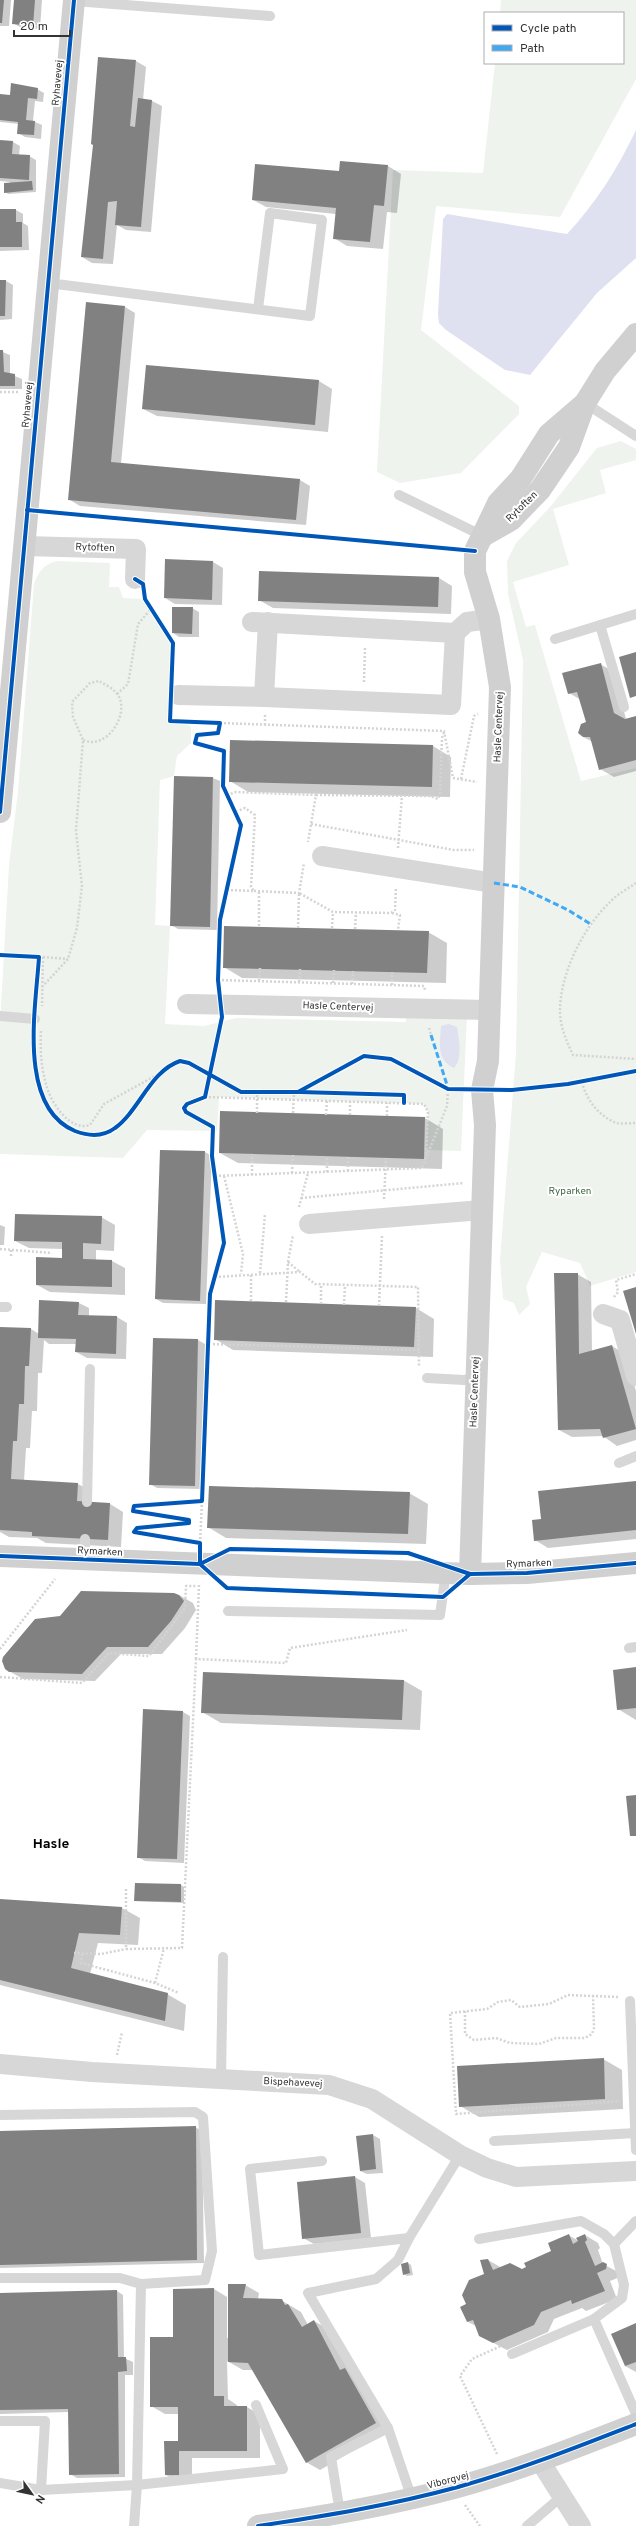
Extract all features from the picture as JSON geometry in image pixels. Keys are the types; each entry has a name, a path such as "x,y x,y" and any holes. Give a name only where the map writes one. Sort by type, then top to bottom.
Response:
{"street":[{"name":"Ryhavevej","path":"0,812 74,0"},
{"name":"Rytoften","path":"483,536 511,520 540,490 569,447 585,403 605,371 636,334"},
{"name":"Hasle Centervej","path":"470,1574 485,1125 482,1090 488,1061 489,1010 483,882 500,687 489,620 475,572 475,551 483,536"},
{"name":"Rytoften","path":"24,546 136,549 135,579"},
{"path":"178,695 451,705 455,633 467,622 489,620"},
{"path":"264,697 260,622 455,633"},
{"path":"311,853 483,882"},
{"name":"Hasle Centervej","path":"187,1004 489,1010"},
{"path":"309,1224 482,1210"},
{"path":"604,1314 620,1320 636,1376"},
{"name":"Rymarken","path":"0,1556 58,1558 85,1549 200,1554 470,1574 535,1572 636,1563"},
{"name":"Bispehavevej","path":"0,2064 92,2072 329,2084 372,2099 460,2155 487,2168 516,2177 636,2171"},
{"name":"Viborgvej","path":"258,2526 344,2517 412,2499 540,2461 636,2424"},
{"path":"540,2461 561,2497 581,2526"}],"lane":[{"path":"74,0 270,16"},
{"path":"48,283 310,316 322,220 270,213 258,309"},
{"path":"585,403 634,431"},
{"path":"399,495 483,536"},
{"path":"555,639 636,614"},
{"path":"600,625 624,707"},
{"path":"0,1016 38,1021"},
{"path":"87,1502 90,1370"},
{"path":"427,1378 464,1380 476,1378"},
{"path":"619,1463 636,1456"},
{"path":"228,1611 440,1615 446,1572"},
{"path":"221,2078 223,1957"},
{"path":"630,2001 636,2150"},
{"path":"0,2114 196,2112 203,2117 212,2251 205,2280 141,2284 120,2278 0,2278"},
{"path":"494,2141 635,2133"},
{"path":"412,2499 388,2428 308,2294 376,2279 398,2260 409,2238 460,2155"},
{"path":"322,2161 250,2169 259,2255 409,2238"},
{"path":"479,2239 581,2221 604,2234 614,2244 624,2285 622,2298 594,2319 512,2354"},
{"path":"614,2244 636,2221"},
{"path":"134,2526 137,2485 141,2284"},
{"path":"594,2319 636,2414"},
{"path":"0,2483 41,2490 137,2485 283,2469 256,2405"},
{"path":"0,2421 45,2422 41,2490"},
{"path":"344,2517 331,2457 388,2428"},
{"path":"527,2526 561,2497"}],"path":[{"path":"0,392 22,392"},
{"path":"117,694 128,684 138,624 151,609"},
{"path":"362,728 365,628"},
{"path":"42,987 68,959 77,928 82,886 76,831 83,740 73,717 72,702 90,683 99,681 117,694 120,699 114,730 98,740 87,742 83,740"},
{"path":"461,779 474,716 478,714"},
{"path":"220,723 444,731"},
{"path":"444,731 453,778 477,782 477,789"},
{"path":"227,795 236,792 316,795 430,796 438,799 440,794 442,738 444,731"},
{"path":"298,928 299,893 311,853 311,824 316,795"},
{"path":"391,913 395,910 402,796"},
{"path":"235,812 245,808 255,815 251,887 254,892"},
{"path":"311,824 454,850 474,850"},
{"path":"474,842 474,850 483,882"},
{"path":"636,883 609,903 590,927 574,956 562,992 560,1014 563,1034 573,1055 636,1059"},
{"path":"227,890 299,893 333,912 391,913 400,915 398,930"},
{"path":"259,892 259,927"},
{"path":"332,928 333,912"},
{"path":"355,929 356,912"},
{"path":"31,957 68,959"},
{"path":"41,957 42,1009"},
{"path":"41,957 38,1021 46,1085 58,1108 68,1120 78,1126 90,1125 104,1104 164,1071"},
{"path":"259,981 260,968"},
{"path":"299,982 300,969"},
{"path":"333,984 334,970"},
{"path":"218,980 352,984 353,971"},
{"path":"392,972 392,985"},
{"path":"154,1083 170,1066"},
{"path":"575,1083 589,1080"},
{"path":"582,1082 584,1092 599,1112 617,1123 636,1123"},
{"path":"441,1086 448,1089 482,1090"},
{"path":"215,1176 422,1168 447,1106 448,1089"},
{"path":"286,1092 302,1091"},
{"path":"249,1092 264,1092"},
{"path":"257,1092 257,1112"},
{"path":"293,1114 294,1092"},
{"path":"204,1097 424,1104 428,1112 426,1158"},
{"path":"326,1101 326,1115"},
{"path":"350,1102 350,1115"},
{"path":"387,1116 388,1103"},
{"path":"252,1154 252,1175"},
{"path":"292,1173 293,1155"},
{"path":"327,1156 327,1172"},
{"path":"348,1157 348,1171"},
{"path":"385,1184 386,1158"},
{"path":"224,1176 243,1254 241,1274"},
{"path":"301,1198 483,1181"},
{"path":"260,1273 265,1214"},
{"path":"0,1249 52,1253"},
{"path":"11,1250 11,1256"},
{"path":"288,1262 315,1284 418,1288 418,1366"},
{"path":"215,1277 241,1274 300,1272"},
{"path":"251,1274 251,1301"},
{"path":"604,1314 618,1292 616,1280 636,1274"},
{"path":"321,1284 321,1304"},
{"path":"344,1304 345,1285"},
{"path":"379,1287 379,1306"},
{"path":"209,1344 419,1350"},
{"path":"74,1954 101,1954 126,1949 182,1948 184,1938 202,1501 195,1502"},
{"path":"193,1542 200,1554"},
{"path":"0,1649 55,1580 58,1558"},
{"path":"0,1677 82,1683 109,1653 149,1656 185,1608 186,1586 199,1586"},
{"path":"196,1659 286,1663 290,1648 411,1629"},
{"path":"126,1889 126,1949"},
{"path":"155,1982 164,1948"},
{"path":"82,1954 80,1963 155,1982 179,1993"},
{"path":"630,2001 613,1995 568,1995 549,2004 520,2007 511,2000 498,2002 487,2009 450,2013 456,2114 633,2100"},
{"path":"465,2011 465,2034 474,2040 496,2038 510,2043 539,2044 556,2038 585,2038 592,2034 594,2028 593,1995"},
{"path":"118,2049 122,2032"},
{"path":"506,2343 472,2359 460,2376 506,2472"},
{"path":"467,2512 480,2526"}],"green space":[{"path":"501,0 636,0 636,79 560,217 436,206 421,330 519,406 519,414 461,473 400,483 377,472 393,170 483,173 495,64 624,64 624,12 500,12"},
{"name":"Ryparken","path":"621,441 636,449 636,460 600,470 606,493 553,509 569,565 513,582 526,627 535,625 581,781 636,768 636,1272 590,1286 580,1263 542,1252 526,1287 530,1304 519,1315 514,1303 503,1299 500,1260 516,1053 523,660 508,594 507,561 516,543 550,507 597,448"},
{"path":"57,561 110,563 109,587 119,587 123,598 145,599 173,643 170,721 185,722 191,727 191,743 177,756 174,776 160,780 155,925 170,926 165,1024 204,1026 236,1018 406,1022 406,1014 467,1015 461,1151 426,1150 428,1112 424,1104 219,1097 217,1131 147,1130 123,1158 0,1154 0,1025 9,865 18,791 34,584 42,569 48,564"}],"shaded area":[{"path":"636,130 636,258 597,293 530,375 505,370 446,330 439,323 438,314 443,219 447,214 567,234 606,185"},
{"path":"449,1024 457,1027 459,1043 459,1059 454,1068 448,1065 444,1060 440,1050 441,1026"}],"building":[{"path":"0,0 4,0 2,23 0,23"},
{"path":"14,0 35,0 33,26 12,24"},
{"path":"98,57 136,60 130,126 135,127 138,98 152,100 141,227 115,225 117,201 108,202 103,259 81,257 93,145 91,144"},
{"path":"11,83 38,88 37,99 28,98 26,120 35,121 34,135 17,134 18,122 0,120 0,94 10,95"},
{"path":"0,140 13,141 12,154 30,155 29,180 0,178"},
{"path":"340,161 388,165 384,206 374,205 370,242 333,239 336,208 252,200 255,164 339,171"},
{"path":"32,181 33,190 4,193 4,183"},
{"path":"0,209 16,209 16,222 22,222 22,247 0,247"},
{"path":"0,280 6,280 5,316 0,316"},
{"path":"86,302 125,306 111,462 300,479 296,520 68,500"},
{"path":"0,350 3,350 4,372 15,374 15,386 0,386"},
{"path":"146,365 319,380 315,425 142,409"},
{"path":"165,559 213,561 212,600 164,598"},
{"path":"259,571 439,577 438,607 258,601"},
{"path":"172,607 193,607 192,634 172,633"},
{"path":"636,652 636,696 630,698 619,657"},
{"path":"601,663 614,713 625,719 636,716 636,760 599,770 590,737 583,737 578,733 581,724 586,722 577,692 568,694 562,673"},
{"path":"230,740 433,745 432,787 229,782"},
{"path":"174,776 213,777 210,927 170,926"},
{"path":"224,926 429,931 427,973 223,968"},
{"path":"220,1111 425,1117 424,1159 219,1153"},
{"path":"160,1150 205,1151 200,1301 155,1299"},
{"path":"15,1214 102,1216 101,1244 83,1243 83,1259 112,1260 112,1287 36,1285 36,1257 62,1258 62,1242 14,1241"},
{"path":"554,1273 578,1273 579,1354 612,1345 636,1429 603,1438 600,1429 558,1430"},
{"path":"636,1287 636,1334 623,1291"},
{"path":"39,1300 79,1302 78,1315 117,1316 116,1354 75,1352 76,1339 38,1338"},
{"path":"215,1300 416,1307 414,1347 214,1340"},
{"path":"0,1327 31,1328 29,1366 25,1366 24,1404 19,1404 17,1441 13,1441 11,1479 78,1483 77,1501 110,1503 108,1540 32,1536 32,1532 0,1530"},
{"path":"153,1338 198,1339 195,1486 149,1485"},
{"path":"636,1481 636,1530 534,1541 532,1520 541,1519 538,1491"},
{"path":"209,1486 410,1492 408,1534 207,1528"},
{"path":"81,1591 174,1593 179,1595 184,1601 171,1621 148,1647 107,1647 82,1674 9,1672 5,1669 2,1661 3,1657 35,1619 60,1616"},
{"path":"636,1667 636,1708 617,1710 613,1670"},
{"path":"203,1672 404,1680 402,1720 201,1713"},
{"path":"143,1709 183,1711 177,1859 137,1858"},
{"path":"636,1795 636,1836 630,1836 626,1796"},
{"path":"135,1883 181,1884 181,1902 134,1901"},
{"path":"0,1899 122,1907 120,1935 79,1933 71,1968 168,1993 165,2021 0,1980"},
{"path":"604,2058 605,2099 459,2107 457,2066"},
{"path":"196,2126 197,2260 0,2265 0,2131"},
{"path":"373,2134 376,2169 360,2171 356,2136"},
{"path":"355,2176 361,2233 302,2239 297,2182"},
{"path":"569,2234 573,2244 578,2241 576,2238 585,2234 587,2240 585,2242 595,2266 603,2262 607,2264 606,2269 597,2273 605,2291 572,2304 571,2300 541,2312 534,2325 493,2343 479,2336 473,2320 467,2322 460,2307 466,2304 462,2295 469,2280 484,2274 480,2260 488,2259 493,2270 510,2263 522,2269 526,2267 524,2263 551,2251 548,2243"},
{"path":"408,2262 410,2273 403,2275 401,2264"},
{"path":"228,2284 246,2284 243,2298 282,2299 285,2305 288,2304 302,2327 314,2320 340,2370 345,2368 376,2423 306,2463 248,2363 228,2362"},
{"path":"214,2288 214,2396 224,2396 224,2406 247,2406 247,2451 179,2451 179,2475 165,2475 164,2441 178,2441 178,2407 150,2407 150,2337 173,2337 173,2289"},
{"path":"117,2290 118,2357 126,2357 127,2371 118,2372 119,2474 69,2475 68,2409 0,2410 0,2293"},
{"path":"636,2323 636,2362 625,2366 611,2334"}],"marked path":[{"path":"494,883 520,887 568,910 592,925"},
{"path":"431,1035 448,1088"}],"cycle path":[{"path":"0,812 74,0"},
{"path":"27,510 475,551"},
{"path":"135,579 143,584 145,599 173,643 170,721 220,723 218,733 197,735 195,743 224,751 223,786 241,825 220,920 218,980 222,1017 205,1097 187,1104 184,1108 186,1112 213,1127 212,1156 224,1243 210,1294 202,1501 134,1506 133,1511 189,1520 189,1523 137,1528 134,1532 200,1543 200,1564 227,1588 443,1597 470,1574"},
{"path":"0,955 39,957 34,1027 34,1053 37,1078 44,1101 57,1119 75,1131 85,1134 95,1135 106,1133 115,1128 131,1112 161,1073 180,1061 189,1063 241,1092 298,1092 364,1056 391,1059 448,1089 512,1090 568,1084 636,1071"},
{"path":"300,1092 404,1095 404,1103"},
{"path":"0,1556 200,1564 230,1549 408,1553 470,1574 527,1573 636,1563"},
{"path":"258,2526 358,2510 458,2487 526,2466 636,2424"}],"district":[{"name":"Hasle","path":"51,1844"}]}
